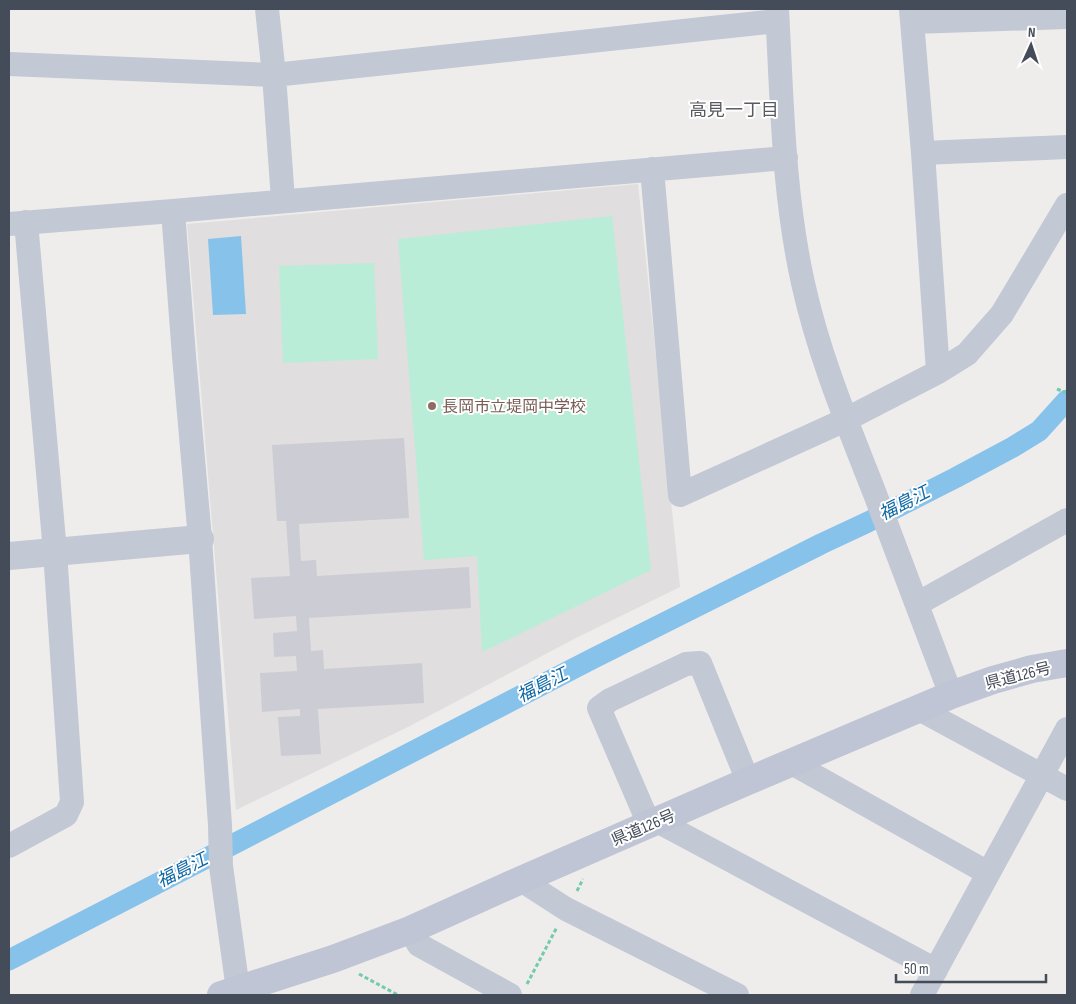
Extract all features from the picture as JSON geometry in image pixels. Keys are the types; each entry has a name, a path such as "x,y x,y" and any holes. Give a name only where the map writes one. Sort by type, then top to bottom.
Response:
{"main road":[{"name":"県道126号","path":"229,992 332,959 410,930 790,762 951,695 1032,669 1067,663"}],"street":[{"path":"267,9 283,200"},
{"path":"9,64 274,75 777,15 790,209 803,283 823,356 845,420 951,695"},
{"path":"938,372 923,153 911,16 1067,17"},
{"path":"923,153 1067,147"},
{"path":"9,846 66,815 72,802 55,552 17,223 786,158"},
{"path":"652,169 680,495 845,420 938,372 968,354 1002,314 1067,205"},
{"path":"173,211 200,539 220,824 229,992"},
{"path":"917,604 1067,520"},
{"path":"9,556 200,539"},
{"path":"748,781 700,663 686,664 610,700 599,708 653,823 936,970"},
{"path":"919,709 1041,776 1067,788"},
{"path":"922,995 1067,729"},
{"path":"790,762 988,873"},
{"path":"521,880 566,910 737,995"},
{"path":"410,930 419,946 510,995"}],"path":[{"path":"1057,389 1067,394"},
{"path":"332,959 398,995"}],"shaded area":[{"name":"長岡市立堤岡中学校","path":"638,184 680,587 576,638 410,726 236,810 187,224"}],"green space":[{"path":"612,216 651,570 482,652 477,556 424,560 398,239"},
{"path":"374,263 378,359 283,363 279,266"}],"water":[{"path":"241,236 246,314 213,315 208,239"}],"building":[{"path":"404,438 409,518 299,524 301,561 316,560 317,576 469,567 471,608 309,618 311,651 323,650 324,669 422,663 424,703 318,709 321,754 281,756 278,717 300,716 300,709 262,712 260,673 297,671 296,656 274,657 273,633 297,631 296,616 254,619 251,578 290,576 286,521 277,521 272,445"}],"waterway":[{"name":"福島江","path":"9,960 594,658 955,478 1039,431 1067,400"}],"place":[{"name":"長岡市立堤岡中学校","path":"432,406"}],"district":[{"name":"高見一丁目","path":"734,110"}]}
